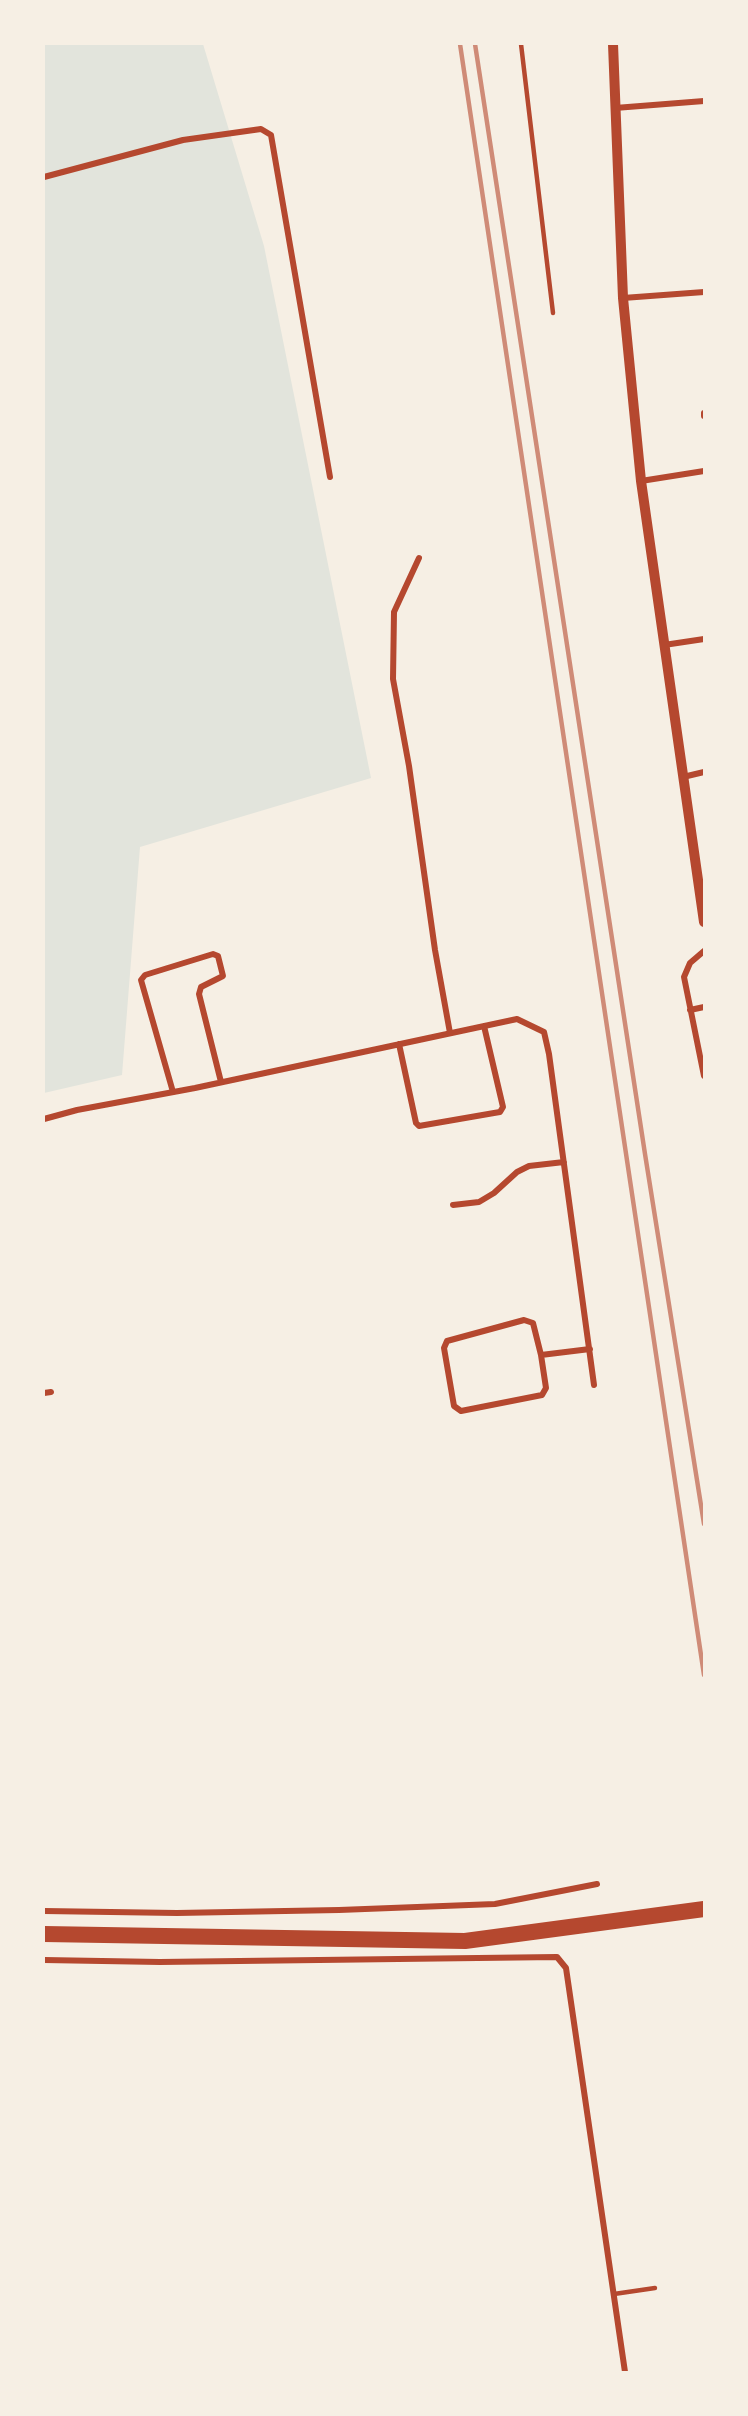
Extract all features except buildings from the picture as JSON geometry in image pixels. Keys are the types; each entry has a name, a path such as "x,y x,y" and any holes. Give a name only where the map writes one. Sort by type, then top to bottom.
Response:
{"highway":[{"path":"44,1934 465,1941 705,1909"}],"street":[{"path":"613,44 623,298 641,481 705,922"},
{"path":"615,108 705,101"},
{"path":"44,177 183,140 261,129 271,135 330,477"},
{"path":"623,298 705,292"},
{"path":"641,481 705,471"},
{"path":"419,558 394,612 393,679 409,766 435,950 450,1033"},
{"path":"664,645 705,639"},
{"path":"683,777 705,772"},
{"path":"705,951 690,963 684,977 705,1076"},
{"path":"173,1092 141,980 145,975 213,954 218,956 223,976 201,987 199,994 221,1082"},
{"path":"690,1010 705,1007"},
{"path":"44,1119 77,1110 173,1092 517,1019 544,1032 594,1385"},
{"path":"399,1044 416,1124 419,1126 500,1112 503,1107 484,1026"},
{"path":"453,1205 478,1202 494,1193 517,1172 530,1166 564,1162"},
{"path":"524,1320 532,1323 541,1355 546,1388 542,1395 461,1411 454,1406 444,1348 447,1341 524,1320"},
{"path":"541,1355 590,1348"},
{"path":"44,1393 51,1392"},
{"path":"44,1911 269,1912 484,1904 597,1884"},
{"path":"44,1960 160,1962 557,1957 566,1968 625,2373"}],"lane":[{"path":"521,44 553,313"},
{"path":"614,2294 655,2288"}],"shaded area":[{"path":"44,44 203,44 264,246 371,778 140,847 122,1075 44,1093"}],"railway":[{"path":"460,44 704,1675"},
{"path":"475,44 704,1524"}]}
